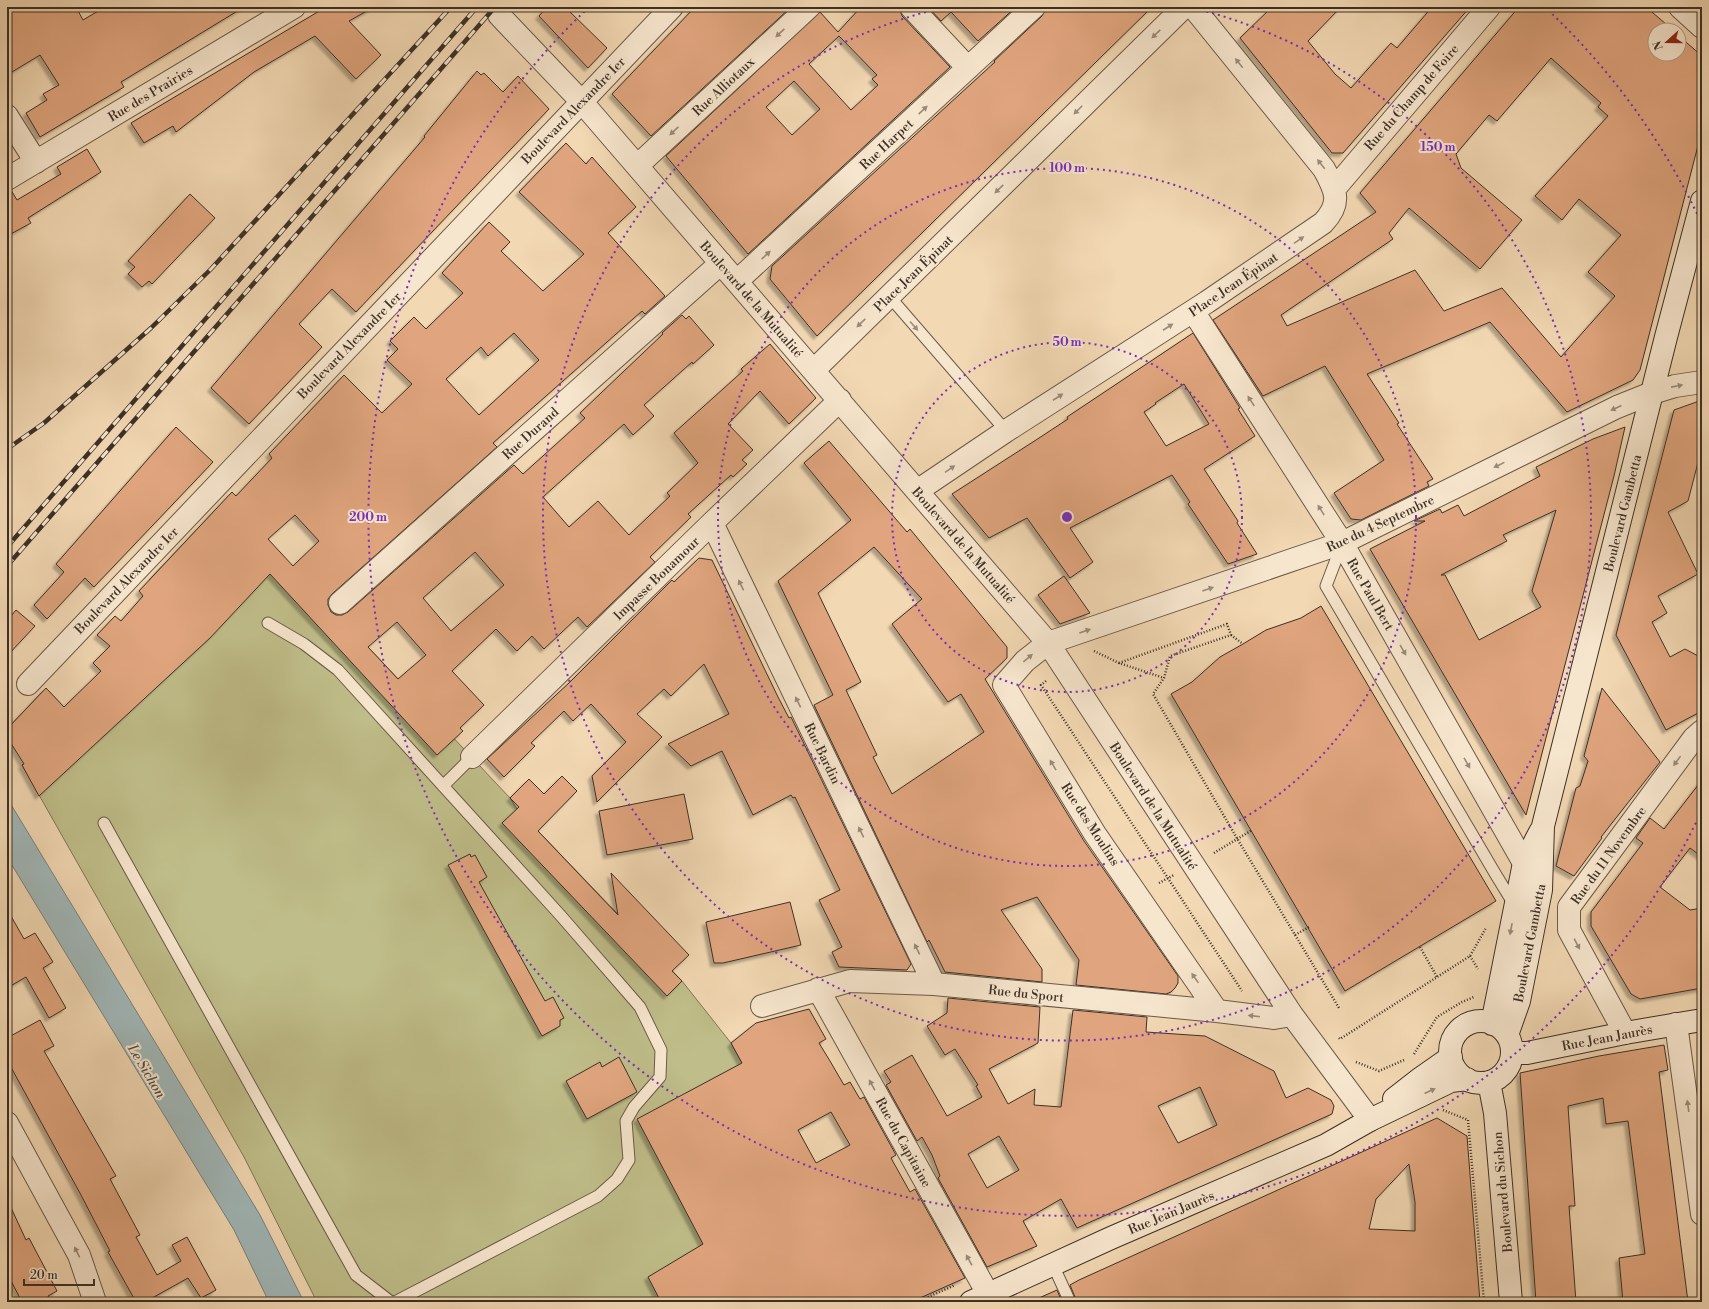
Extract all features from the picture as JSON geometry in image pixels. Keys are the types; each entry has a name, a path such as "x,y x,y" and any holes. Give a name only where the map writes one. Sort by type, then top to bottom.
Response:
{"street":[{"name":"Rue des Prairies","path":"7,179 294,7"},
{"name":"Boulevard Alexandre Ier","path":"28,684 672,7"},
{"name":"Rue Alliotaux","path":"637,166 809,7"},
{"path":"911,7 968,68"},
{"name":"Rue Harpet","path":"737,281 1034,7"},
{"name":"Place Jean Épinat","path":"814,370 1184,7"},
{"name":"Place Jean Épinat","path":"917,491 1006,431 1193,311 1323,223 1332,214 1335,205 1334,188 1324,169 1193,7"},
{"name":"Rue du Champ de Foire","path":"1334,188 1489,7"},
{"path":"1680,7 1702,27"},
{"name":"Boulevard de la Mutualité","path":"500,15 581,101 1048,643 1292,1015 1370,1120"},
{"path":"7,116 36,162"},
{"name":"Boulevard Gambetta","path":"1504,1037 1519,1000 1541,890 1543,826 1652,392 1702,201"},
{"name":"Rue Durand","path":"340,603 721,263"},
{"name":"Rue Paul Bert","path":"1193,311 1342,543 1524,863"},
{"name":"Rue du 4 Septembre","path":"1048,643 1342,543 1617,407 1652,392 1675,386 1702,382"},
{"name":"Impasse Bonamour","path":"472,757 840,400"},
{"name":"Rue Bardin","path":"712,523 934,984"},
{"name":"Rue des Moulins","path":"1048,643 1025,661 1004,685 1095,834 1217,1011"},
{"name":"Rue du 11 Novembre","path":"1625,1033 1570,930 1569,907 1694,738 1702,731"},
{"name":"Boulevard Gambetta","path":"1504,1037 1515,906 1524,863 1543,826"},
{"name":"Rue du Sport","path":"762,1006 850,981 934,984 1217,1011 1274,1018 1292,1015"},
{"name":"Rue du Capitaine","path":"818,989 977,1274 980,1298"},
{"name":"Rue Jean Jaurès","path":"1504,1037 1527,1053 1625,1033 1702,1020"},
{"path":"1476,1022 1504,1037 1511,1060 1506,1071 1496,1080 1478,1083 1467,1079 1456,1070 1451,1057 1453,1041 1456,1035 1465,1026 1476,1022"},
{"path":"1676,1024 1702,1214"},
{"name":"Rue Jean Jaurès","path":"1370,1120 1421,1078 1451,1057"},
{"name":"Rue Jean Jaurès","path":"980,1298 1053,1264 1326,1145 1370,1120 1451,1081 1467,1079"},
{"name":"Boulevard du Sichon","path":"1489,1082 1495,1113 1511,1302"},
{"path":"7,1124 79,1255 95,1302"}],"lane":[{"path":"889,296 1006,431"},
{"path":"1342,543 1326,586 1515,906"},
{"path":"268,623 304,644 338,670 561,916 640,1007 661,1050 660,1077 634,1107 626,1121 629,1160 617,1179 598,1196 396,1302"},
{"path":"443,786 472,757"},
{"path":"104,823 356,1275 391,1302"},
{"path":"1053,1264 1070,1302"}],"path":[{"path":"1119,663 1227,624 1231,635 1243,644"},
{"path":"1231,635 1170,656 1164,678 1153,694 1238,840 1339,1008"},
{"path":"1141,670 1164,678"},
{"path":"1229,845 1252,830"},
{"path":"1159,883 1173,876"},
{"path":"1340,1039 1470,956 1488,924"},
{"path":"1295,935 1309,927"},
{"path":"1420,947 1437,977"},
{"path":"1412,1057 1437,1017 1462,1002 1475,997"},
{"path":"1335,1034 1344,1045"},
{"path":"1351,1056 1355,1062 1379,1071 1405,1060"},
{"path":"1440,1110 1468,1120 1474,1117"},
{"path":"1468,1120 1484,1302"},
{"path":"917,1302 977,1274"}],"shaded area":[{"path":"223,502 321,597 510,798 517,809 682,981 731,1043 874,1302 317,1302 244,1157 22,765 24,764 7,729 46,688 97,742 185,614 149,580"}],"water":[{"name":"Le Sichon","path":"7,798 260,1215 304,1302 269,1302 234,1230 7,857"}],"building":[{"path":"7,7 76,7 83,20 105,7 244,7 121,82 124,87 40,137 26,113 47,100 43,94 59,85 40,55 7,75"},
{"path":"326,7 374,7 349,21 381,55 356,79 315,36 254,72 176,132 173,126 144,143 131,123"},
{"path":"547,7 565,7 607,48 588,68 539,16"},
{"path":"695,7 791,7 651,136 612,94"},
{"path":"861,7 899,7 902,16 950,67 748,254 666,156 820,12 838,32","holes":["839,36 877,75 872,79 878,85 851,110 809,64","794,81 820,109 792,135 766,107"]},
{"path":"928,7 1016,7 978,41 951,12 941,21"},
{"path":"1046,7 1152,7 817,336 770,279 772,266 995,62 994,61 1042,16"},
{"path":"1272,7 1341,7 1308,41 1335,74 1351,88 1391,43 1397,48 1432,7 1470,7 1343,153 1332,153 1240,38"},
{"path":"1519,7 1646,7 1664,22 1647,22 1647,62 1687,62 1687,43 1702,56 1702,130 1640,370 1633,380 1567,412 1490,322 1367,374 1399,423 1397,424 1433,479 1427,482 1429,486 1361,520 1351,519 1334,493 1384,460 1325,366 1263,396 1213,320 1376,212 1360,193","holes":["1551,58 1601,103 1598,107 1608,116 1535,196 1562,220 1579,199 1621,235 1588,272 1615,296 1561,357 1502,288 1444,311 1415,270 1287,326 1281,315 1393,239 1389,233 1409,208 1480,269 1522,220 1461,168 1456,154 1489,115 1497,121"]},
{"path":"477,71 481,75 484,73 503,92 518,76 549,109 356,312 332,289 299,324 322,347 249,424 211,388 425,137 424,136"},
{"path":"566,143 586,164 592,157 636,207 608,233 665,296 645,314 642,311 493,443 497,447 332,594 328,599 328,605 331,612 336,615 342,615 348,612 514,465 523,474 585,418 580,413 682,315 686,319 689,316 714,345 693,364 692,362 644,405 654,416 633,435 624,424 543,497 569,527 598,501 629,535 670,496 667,493 698,463 674,433 743,371 741,369 770,344 816,398 789,424 760,391 728,424 753,450 742,460 747,464 733,477 731,475 688,514 691,517 650,557 655,562 587,627 578,617 544,649 532,636 517,651 496,629 452,671 484,705 460,728 463,731 437,755 270,574 210,638 39,796 22,765 24,764 7,737 7,729 46,688 64,707 101,671 93,663 110,646 97,635 115,616 121,621 143,596 139,591 232,492 236,496 272,458 269,454 344,375 382,413 412,384 387,360 398,349 390,341 414,317 426,329 463,293 442,273 489,222 510,242 501,251 543,291 584,254 519,192","holes":["514,333 539,360 479,415 446,379 481,347 488,356","295,515 319,541 293,566 268,539","475,552 504,585 451,631 423,598","397,622 426,655 398,679 368,647"]},
{"path":"87,149 101,172 28,218 31,223 7,236 7,191 11,190 17,200 61,174 57,167"},
{"path":"190,194 215,218 152,284 149,281 142,287 128,274 135,267 128,261"},
{"path":"1193,333 1240,408 1238,409 1255,436 1204,469 1238,521 1237,523 1257,554 1228,564 1188,504 1190,502 1172,475 1070,528 1093,562 1070,578 1027,518 989,538 952,494 1068,419 1067,417","holes":["1184,384 1209,424 1166,446 1144,412"]},
{"path":"1702,400 1702,447 1688,501 1668,512 1698,574 1658,596 1667,613 1652,622 1670,657 1685,649 1702,658 1702,711 1666,730 1616,635 1674,410"},
{"path":"176,427 213,462 94,587 85,578 47,619 34,605 64,572 56,564"},
{"path":"1625,427 1614,476 1526,815 1370,549 1425,521 1414,521 1440,509 1442,513 1458,505 1464,516 1540,476 1536,467 1593,439","holes":["1556,510 1532,591 1541,607 1479,640 1445,575 1441,575 1507,541 1503,535"]},
{"path":"829,441 907,532 910,529 1007,647 1007,658 985,679 1084,841 1178,976 1178,983 1171,992 1166,994 1076,985 1079,960 1037,897 1001,910 1042,969 1042,982 945,972 929,940 927,942 814,705 833,695 778,581 851,520 804,463","holes":["874,547 922,599 892,624 948,702 961,694 984,732 892,794 873,757 877,755 846,690 861,682 818,593"]},
{"path":"699,558 712,560 778,697 789,718 791,717 911,964 907,970 839,967 832,952 842,947 819,900 840,890 795,797 793,798 791,795 753,815 722,751 691,766 668,744 729,714 704,664 671,696 664,689 637,714 662,737 597,802 592,776 626,742 591,704 573,721 564,711 531,743 535,746 504,777 487,759 570,682 672,580 674,582"},
{"path":"1064,576 1090,613 1060,624 1038,595"},
{"path":"1321,606 1496,901 1345,991 1171,694 1192,682 1220,657 1266,630 1301,618"},
{"path":"16,610 35,626 7,656 7,621"},
{"path":"1602,688 1660,762 1601,837 1602,838 1574,876 1556,866 1576,788 1580,786 1588,761 1584,756"},
{"path":"562,776 577,791 538,831 618,915 611,873 689,955 672,971 682,981 667,996 502,823 519,807 510,798 529,779 544,794"},
{"path":"1702,780 1702,857 1690,848 1660,887 1690,910 1702,908 1702,988 1640,999 1631,994 1591,926 1591,912 1643,843 1636,838 1650,818 1664,829"},
{"path":"684,794 693,839 607,855 599,811"},
{"path":"470,854 471,857 475,855 487,877 479,882 545,1001 553,997 564,1018 560,1020 560,1026 542,1036 448,865"},
{"path":"790,902 801,945 723,963 714,963 706,922"},
{"path":"7,909 24,939 35,933 53,962 43,968 66,1008 49,1018 26,977 7,988"},
{"path":"948,998 1040,1007 1038,1043 989,1069 1008,1104 1035,1089 1034,1105 1061,1107 1073,1010 1147,1017 1146,1032 1205,1036 1274,1071 1286,1098 1308,1088 1331,1100 1334,1106 1332,1114 1077,1228 1061,1199 1023,1221 1037,1246 987,1267 938,1178 940,1176 932,1155 922,1137 917,1141 886,1085 891,1082 884,1071 912,1055 947,1116 982,1097 976,1086 978,1085 955,1049 945,1055 927,1026 947,1013","holes":["1200,1087 1217,1125 1178,1143 1158,1106","999,1136 1019,1170 987,1188 968,1154"]},
{"path":"809,1009 826,1039 819,1043 844,1085 850,1082 860,1099 864,1097 896,1155 891,1158 910,1192 915,1189 965,1278 911,1302 661,1302 648,1277 703,1244 637,1119 742,1063 731,1043 756,1023","holes":["831,1112 850,1145 816,1163 798,1130"]},
{"path":"40,1020 54,1046 44,1051 116,1176 110,1179 140,1235 136,1237 157,1275 181,1261 172,1245 187,1237 216,1290 201,1298 188,1278 145,1302 136,1302 108,1252 110,1251 81,1195 7,1060 7,1038"},
{"path":"1664,1045 1668,1070 1659,1072 1688,1302 1623,1302 1619,1258 1645,1254 1628,1121 1606,1124 1603,1098 1568,1106 1575,1206 1569,1206 1576,1302 1536,1302 1520,1073 1599,1056"},
{"path":"619,1057 637,1092 587,1119 566,1081 600,1062 602,1067"},
{"path":"1437,1118 1467,1136 1480,1302 1077,1302 1070,1285","holes":["1409,1164 1415,1202 1415,1231 1369,1229 1376,1199"]},
{"path":"7,1199 26,1240 29,1238 57,1291 48,1296 51,1302 22,1302 7,1273"},
{"path":"1057,1290 1062,1302 1030,1302"}],"railway":[{"path":"7,449 44,423 151,328 211,269 451,7"},
{"path":"7,547 477,7"},
{"path":"7,566 495,7"}]}
